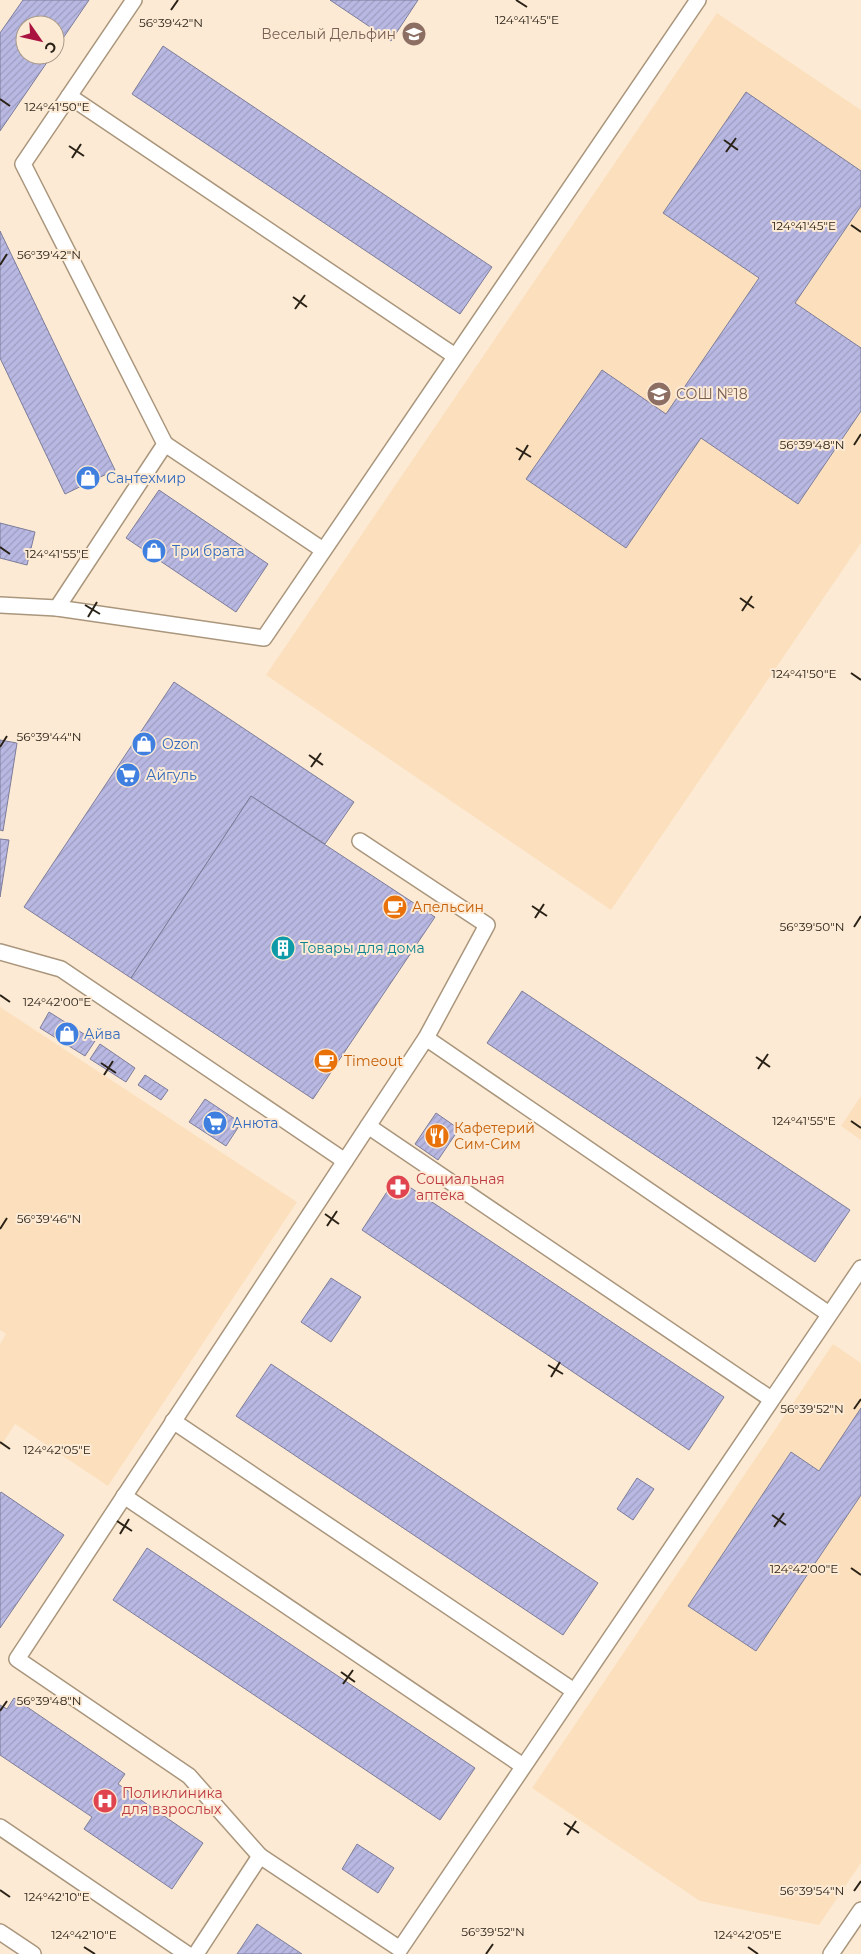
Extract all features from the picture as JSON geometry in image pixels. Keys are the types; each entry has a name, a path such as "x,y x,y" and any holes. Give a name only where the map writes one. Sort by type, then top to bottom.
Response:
{"lane":[{"path":"134,0 22,164 165,444 323,550"},
{"path":"0,605 58,608 264,638 698,0"},
{"path":"69,96 455,356"},
{"path":"58,608 165,444"},
{"path":"360,841 487,925 426,1038 17,1658 189,1776 260,1856 404,1951 523,1766 861,1268"},
{"path":"0,952 61,969 345,1160"},
{"path":"426,1038 829,1314"},
{"path":"368,1126 771,1400"},
{"path":"173,1421 574,1691"},
{"path":"124,1496 523,1766"},
{"path":"0,1827 187,1954"},
{"path":"196,1954 260,1856"},
{"path":"831,1954 861,1910"},
{"path":"0,1932 33,1954"}],"shaded area":[{"name":"СОШ №18","path":"717,13 861,110 861,543 611,910 266,675"},
{"path":"0,1007 297,1202 108,1486 15,1424 0,1447 0,1344 6,1334 0,1330"},
{"path":"861,1096 861,1140 841,1126"},
{"path":"833,1344 861,1363 861,1863 819,1925 700,1901 532,1788"}],"building":[{"path":"23,0 89,0 65,35 65,15 15,15 15,65 45,65 0,131 0,33"},
{"path":"330,0 418,0 391,41"},
{"path":"163,46 492,267 460,314 132,94"},
{"path":"746,92 861,171 861,206 795,303 861,348 861,411 798,504 701,438 626,548 526,479 602,370 666,414 759,278 663,213"},
{"path":"0,231 115,470 65,494 0,358"},
{"path":"159,490 268,564 236,612 126,538"},
{"path":"0,523 35,532 27,565 0,558"},
{"path":"174,682 354,802 325,844 251,796 131,978 24,907"},
{"path":"0,740 17,743 3,831 0,830"},
{"name":"Товары для дома","path":"251,796 435,917 313,1099 131,978"},
{"path":"0,839 9,840 0,897"},
{"path":"522,991 850,1210 815,1262 487,1043"},
{"name":"Айва","path":"49,1012 95,1041 85,1056 40,1028"},
{"path":"100,1044 135,1068 126,1082 90,1059"},
{"path":"145,1075 168,1090 161,1100 138,1085"},
{"name":"Анюта","path":"205,1099 241,1123 226,1146 189,1122"},
{"name":"Кафетерий Сим-Сим","path":"436,1113 459,1129 438,1160 415,1144"},
{"path":"396,1178 724,1397 689,1450 362,1230"},
{"path":"331,1278 361,1297 331,1342 301,1322"},
{"path":"271,1364 598,1583 563,1635 236,1416"},
{"path":"861,1408 861,1495 756,1651 688,1606 791,1452 819,1471"},
{"path":"637,1478 654,1489 633,1520 617,1509"},
{"path":"1,1492 64,1535 0,1628 0,1494"},
{"path":"147,1548 475,1768 440,1820 113,1600"},
{"name":"Поликлиника для взрослых","path":"14,1698 125,1774 118,1784 203,1843 172,1889 84,1829 92,1817 0,1755 0,1705 7,1709"},
{"path":"357,1844 394,1868 378,1893 342,1869"},
{"path":"257,1924 302,1954 237,1954"}],"place":[{"name":"Веселый Дельфин","path":"414,34"},
{"name":"СОШ №18","path":"659,394"},
{"name":"Сантехмир","path":"88,478"},
{"name":"Три брата","path":"154,551"},
{"name":"Ozon","path":"144,744"},
{"name":"Айгуль","path":"128,775"},
{"name":"Апельсин","path":"395,907"},
{"name":"Товары для дома","path":"283,948"},
{"name":"Айва","path":"67,1034"},
{"name":"Timeout","path":"326,1061"},
{"name":"Анюта","path":"215,1123"},
{"name":"Кафетерий Сим-Сим","path":"437,1136"},
{"name":"Социальная аптека","path":"398,1187"},
{"name":"Поликлиника для взрослых","path":"105,1801"}]}
